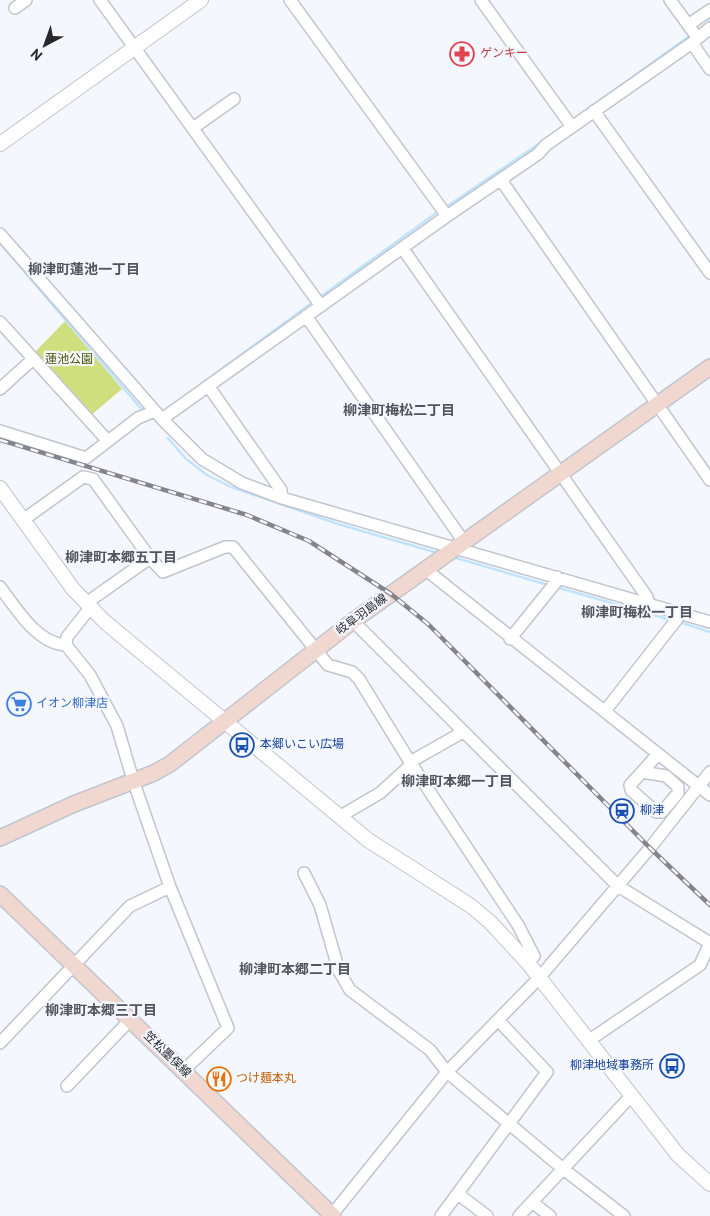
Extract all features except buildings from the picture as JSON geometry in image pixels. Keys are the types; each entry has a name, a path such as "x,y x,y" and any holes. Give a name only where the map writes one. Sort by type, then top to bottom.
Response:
{"main road":[{"name":"岐阜羽島線","path":"0,838 170,764 225,723 314,650 353,621 710,367"},
{"name":"笠松墨俣線","path":"0,894 332,1216"}],"street":[{"path":"15,8 26,0"},
{"path":"100,0 321,306"},
{"path":"0,144 201,0"},
{"path":"290,0 447,216"},
{"path":"480,0 572,127"},
{"path":"670,0 688,25 710,69"},
{"path":"688,25 710,10"},
{"path":"0,431 86,458 138,418 158,415 209,387 306,316 404,249 447,216 501,180 710,28"},
{"path":"193,128 234,99"},
{"path":"594,111 710,274"},
{"path":"501,180 710,480"},
{"path":"0,234 158,415 202,459 223,474 282,498 460,544 557,577 710,622"},
{"path":"404,249 648,597 649,604"},
{"path":"306,316 460,544"},
{"path":"0,322 107,440"},
{"path":"0,388 33,359"},
{"path":"209,387 281,490 282,498"},
{"path":"23,520 83,476 94,479 150,558 163,572 225,547 234,548 314,650 328,665 352,672 359,679 411,763 518,925 534,956 528,963"},
{"path":"0,488 73,589 146,658 368,840 471,906 490,922 528,963 678,1155 707,1177"},
{"path":"66,645 67,637 90,607 92,599 150,558"},
{"path":"425,569 510,639 605,711 710,795"},
{"path":"510,639 556,582 557,577"},
{"path":"0,587 27,622 51,642 66,645 90,675 105,700 117,726 133,780 170,887 228,1028 183,1071"},
{"path":"605,711 677,619 679,613"},
{"path":"353,621 618,886 710,943 700,965 588,1041"},
{"path":"339,817 380,793 411,763 463,732"},
{"path":"642,772 658,754"},
{"path":"332,1216 447,1072 539,978 618,886 710,772"},
{"path":"304,873 320,905 339,971 350,990 430,1050 447,1072 562,1168 624,1216"},
{"path":"0,1043 130,906 170,887"},
{"path":"67,1086 130,1020"},
{"path":"441,1216 547,1072 498,1020"},
{"path":"519,1216 562,1168 632,1096"},
{"path":"458,1194 487,1216"},
{"path":"532,1202 550,1216"}],"green space":[{"name":"蓮池公園","path":"65,321 122,389 90,416 34,353"}],"waterway":[{"path":"698,30 710,21"},
{"path":"578,116 691,35"},
{"path":"446,207 543,141"},
{"path":"320,297 439,211"},
{"path":"0,243 143,411"},
{"path":"201,384 313,302"},
{"path":"168,438 185,458 207,475 231,487 338,524 438,553"},
{"path":"453,557 548,585"},
{"path":"556,587 671,620"},
{"path":"679,622 710,632"}],"railway":[{"path":"0,440 247,515 309,541 391,594 428,624 650,848 710,905"}],"place":[{"name":"ゲンキー","path":"462,54"},
{"name":"イオン柳津店","path":"19,704"},
{"name":"本郷いこい広場","path":"242,745"},
{"name":"柳津","path":"622,811"},
{"name":"柳津地域事務所","path":"672,1066"},
{"name":"つけ麺本丸","path":"219,1079"}],"district":[{"name":"柳津町蓮池一丁目","path":"84,270"},
{"name":"柳津町梅松二丁目","path":"399,411"},
{"name":"柳津町本郷五丁目","path":"121,558"},
{"name":"柳津町梅松一丁目","path":"637,613"},
{"name":"柳津町本郷一丁目","path":"457,782"},
{"name":"柳津町本郷二丁目","path":"295,970"},
{"name":"柳津町本郷三丁目","path":"101,1011"}]}
